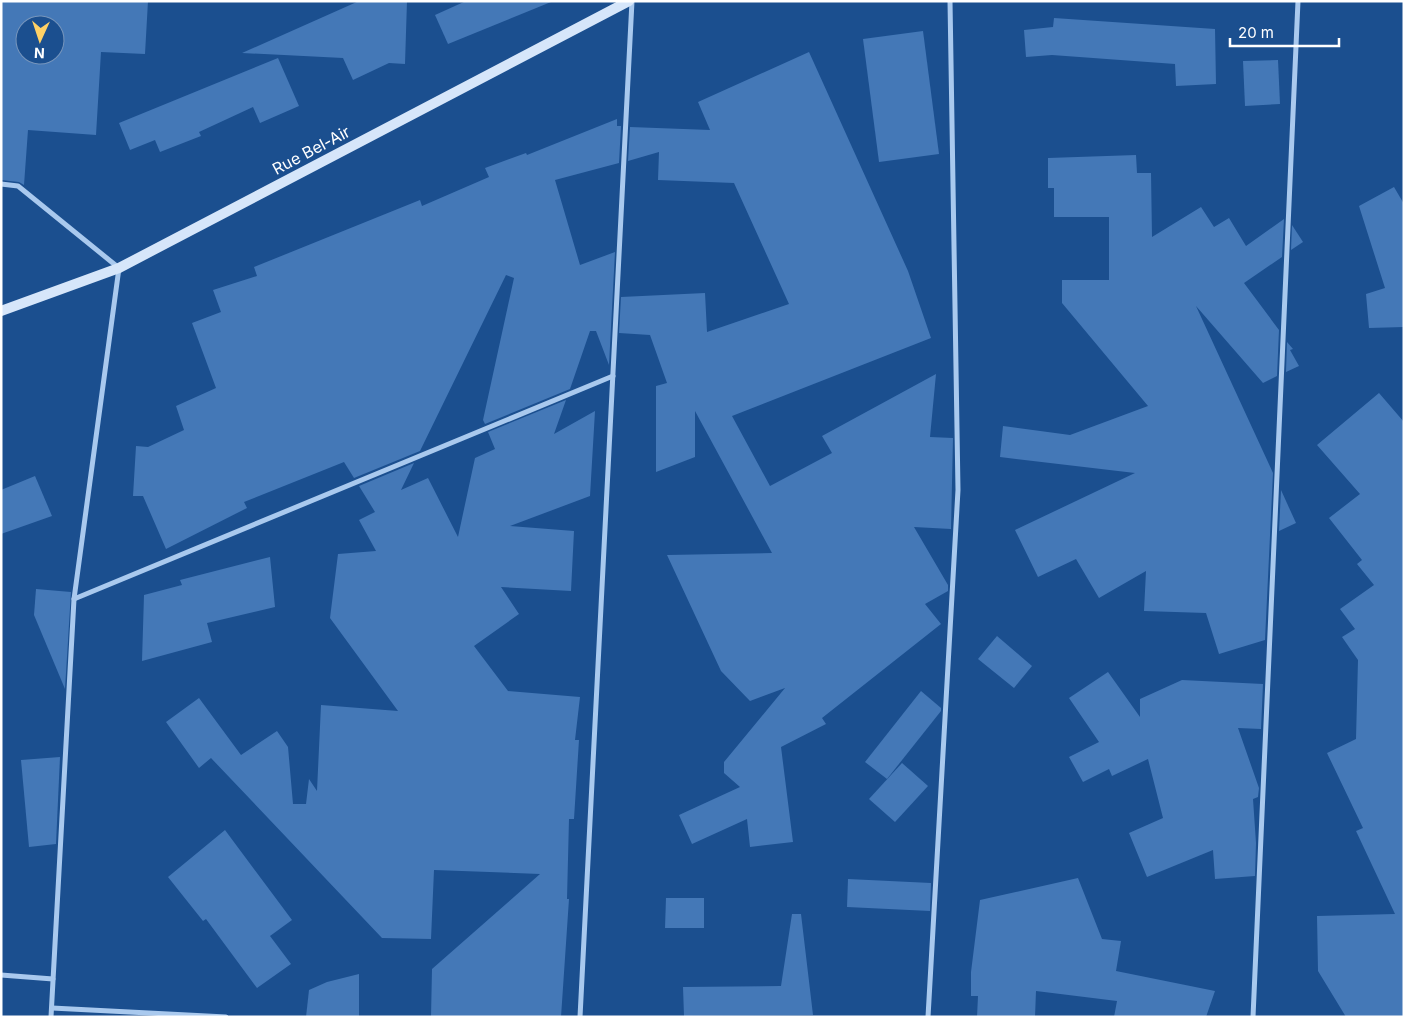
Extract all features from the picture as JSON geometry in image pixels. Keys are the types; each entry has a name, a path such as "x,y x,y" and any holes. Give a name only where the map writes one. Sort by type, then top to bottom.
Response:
{"main road":[{"name":"Rue Bel-Air","path":"1,311 119,268 630,1"}],"street":[{"path":"580,1017 630,1"},
{"path":"928,1017 958,490 950,1"},
{"path":"1253,1017 1298,1"},
{"path":"1,184 18,186 119,268 74,599 51,1017"},
{"path":"74,599 613,376"},
{"path":"1,975 53,979"},
{"path":"52,1008 226,1017"}],"building":[{"path":"1,1 148,1 145,54 101,52 96,135 28,130 24,185 19,182 1,180"},
{"path":"359,1 407,1 405,64 389,63 353,80 343,58 242,53"},
{"path":"466,1 551,2 448,44 435,15"},
{"path":"1054,18 1215,29 1216,84 1176,86 1175,64 1052,55 1026,57 1024,30 1053,27"},
{"path":"923,31 939,154 879,162 863,39"},
{"path":"809,52 908,271 931,338 732,416 770,486 832,453 822,436 936,374 930,437 953,438 951,529 914,527 948,585 948,591 925,604 941,624 822,718 826,724 781,747 793,842 750,847 747,819 692,844 679,815 740,787 724,773 724,762 785,688 750,701 721,671 667,555 772,553 695,411 695,457 656,472 656,386 667,383 650,335 619,333 621,297 705,293 707,332 789,304 734,183 658,180 659,152 628,161 630,127 710,130 698,102"},
{"path":"278,58 299,106 260,123 253,107 199,132 201,136 160,152 155,140 130,150 119,123"},
{"path":"1278,60 1280,104 1245,106 1243,61"},
{"path":"617,119 617,126 621,126 619,163 555,180 580,265 615,252 609,365 596,331 590,331 570,389 485,424 483,420 514,278 506,275 420,451 354,478 344,462 244,502 247,508 166,549 143,496 133,496 136,446 148,447 184,430 176,406 216,388 192,323 221,312 213,290 257,276 254,267 420,200 422,206 489,177 485,168 526,153 527,155"},
{"path":"1136,155 1137,173 1151,173 1152,237 1201,207 1214,227 1229,218 1246,246 1284,219 1282,257 1244,283 1279,330 1277,376 1263,383 1196,306 1273,473 1265,640 1219,654 1206,613 1144,611 1146,571 1099,598 1076,559 1038,577 1015,530 1135,473 1000,457 1003,426 1070,435 1148,406 1062,303 1062,280 1109,280 1109,217 1054,217 1054,188 1048,188 1048,158"},
{"path":"1394,187 1404,204 1404,327 1369,328 1366,294 1385,288 1359,206"},
{"path":"1292,225 1303,242 1291,250"},
{"path":"1287,342 1293,349 1290,350 1299,366 1286,372"},
{"path":"1379,393 1404,422 1404,1017 1346,1017 1318,971 1317,916 1395,914 1356,831 1363,828 1327,753 1356,739 1358,660 1342,637 1355,629 1340,609 1374,585 1357,564 1362,560 1329,518 1360,494 1317,445"},
{"path":"566,400 554,434 595,411 590,496 510,526 574,531 571,591 501,587 519,614 474,646 508,691 580,697 575,740 579,740 574,819 569,819 567,899 569,899 561,1017 431,1017 432,969 540,874 434,870 431,939 382,938 211,758 199,768 166,722 199,698 241,755 277,731 288,747 293,804 306,804 309,779 317,791 321,705 398,711 330,618 338,554 376,551 359,520 375,512 359,486 414,463 401,490 428,478 458,537 475,458 495,449 488,432"},
{"path":"35,476 52,516 1,534 1,490"},
{"path":"1281,490 1296,523 1279,531"},
{"path":"270,557 275,607 207,623 212,642 142,661 144,595 182,585 180,580"},
{"path":"36,589 71,592 65,689 34,615"},
{"path":"997,636 1032,666 1014,688 978,659"},
{"path":"1108,672 1140,717 1140,699 1182,680 1263,684 1261,729 1238,728 1259,788 1258,797 1253,799 1256,843 1255,876 1215,879 1213,850 1147,877 1129,833 1163,818 1148,759 1112,776 1109,769 1083,782 1069,757 1099,742 1069,698"},
{"path":"921,691 941,708 941,711 887,779 865,762"},
{"path":"60,757 56,844 29,847 21,760"},
{"path":"902,763 928,786 895,822 869,799"},
{"path":"225,830 292,920 270,936 291,964 257,988 206,919 203,921 168,877"},
{"path":"1078,878 1102,939 1121,941 1116,971 1215,991 1206,1017 1114,1017 1117,1001 1036,991 1035,1017 977,1017 978,996 971,996 971,972 980,900"},
{"path":"848,879 931,883 930,911 847,907"},
{"path":"666,898 704,898 704,928 665,928"},
{"path":"792,914 801,914 813,1015 684,1016 683,987 781,986"},
{"path":"359,974 359,1017 306,1017 309,990 327,982"}]}
